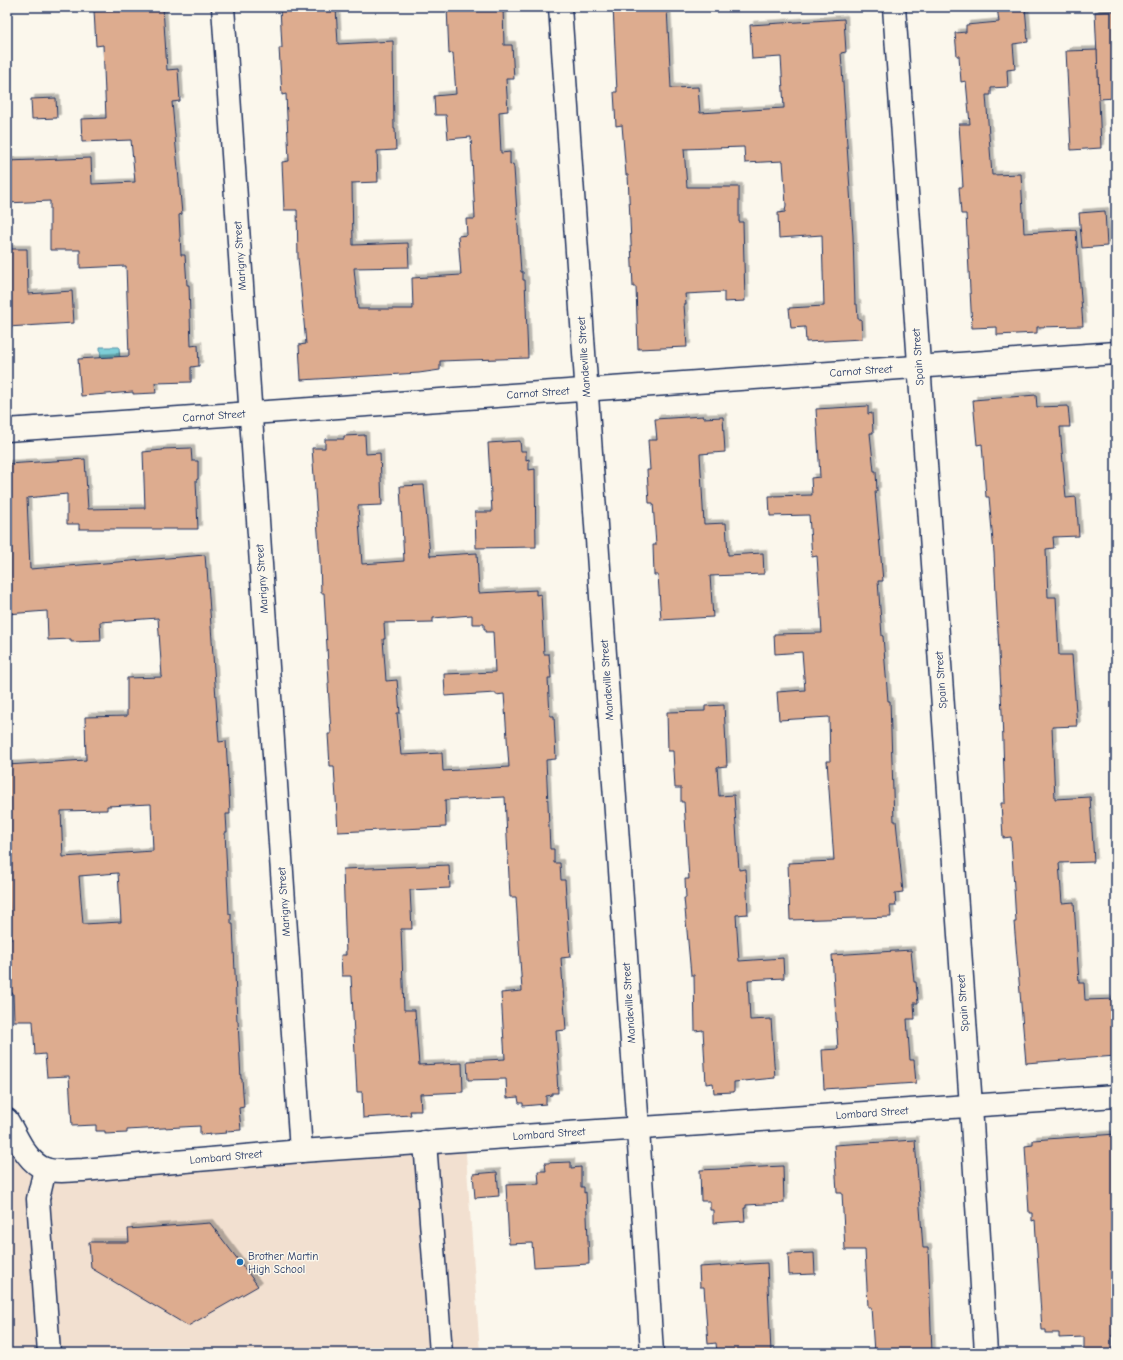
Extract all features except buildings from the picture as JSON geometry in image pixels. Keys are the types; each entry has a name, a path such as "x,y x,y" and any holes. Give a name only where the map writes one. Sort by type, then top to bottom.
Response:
{"street":[{"name":"Marigny Street","path":"223,7 301,1151"},
{"name":"Mandeville Street","path":"560,7 638,1128 652,1353"},
{"name":"Spain Street","path":"894,7 986,1353"},
{"name":"Carnot Street","path":"7,430 1116,353"},
{"name":"Lombard Street","path":"45,1169 60,1171 83,1170 301,1151 426,1142 1116,1096"},
{"path":"7,1120 33,1162 45,1169 38,1199 49,1353"},
{"path":"426,1142 441,1353"}],"shaded area":[{"name":"Brother Martin High School","path":"7,1120 33,1162 465,1140 480,1353 7,1353"}],"water":[{"path":"100,347 119,347 122,384 102,386"}],"place":[{"name":"Brother Martin High School","path":"240,1262"}]}
